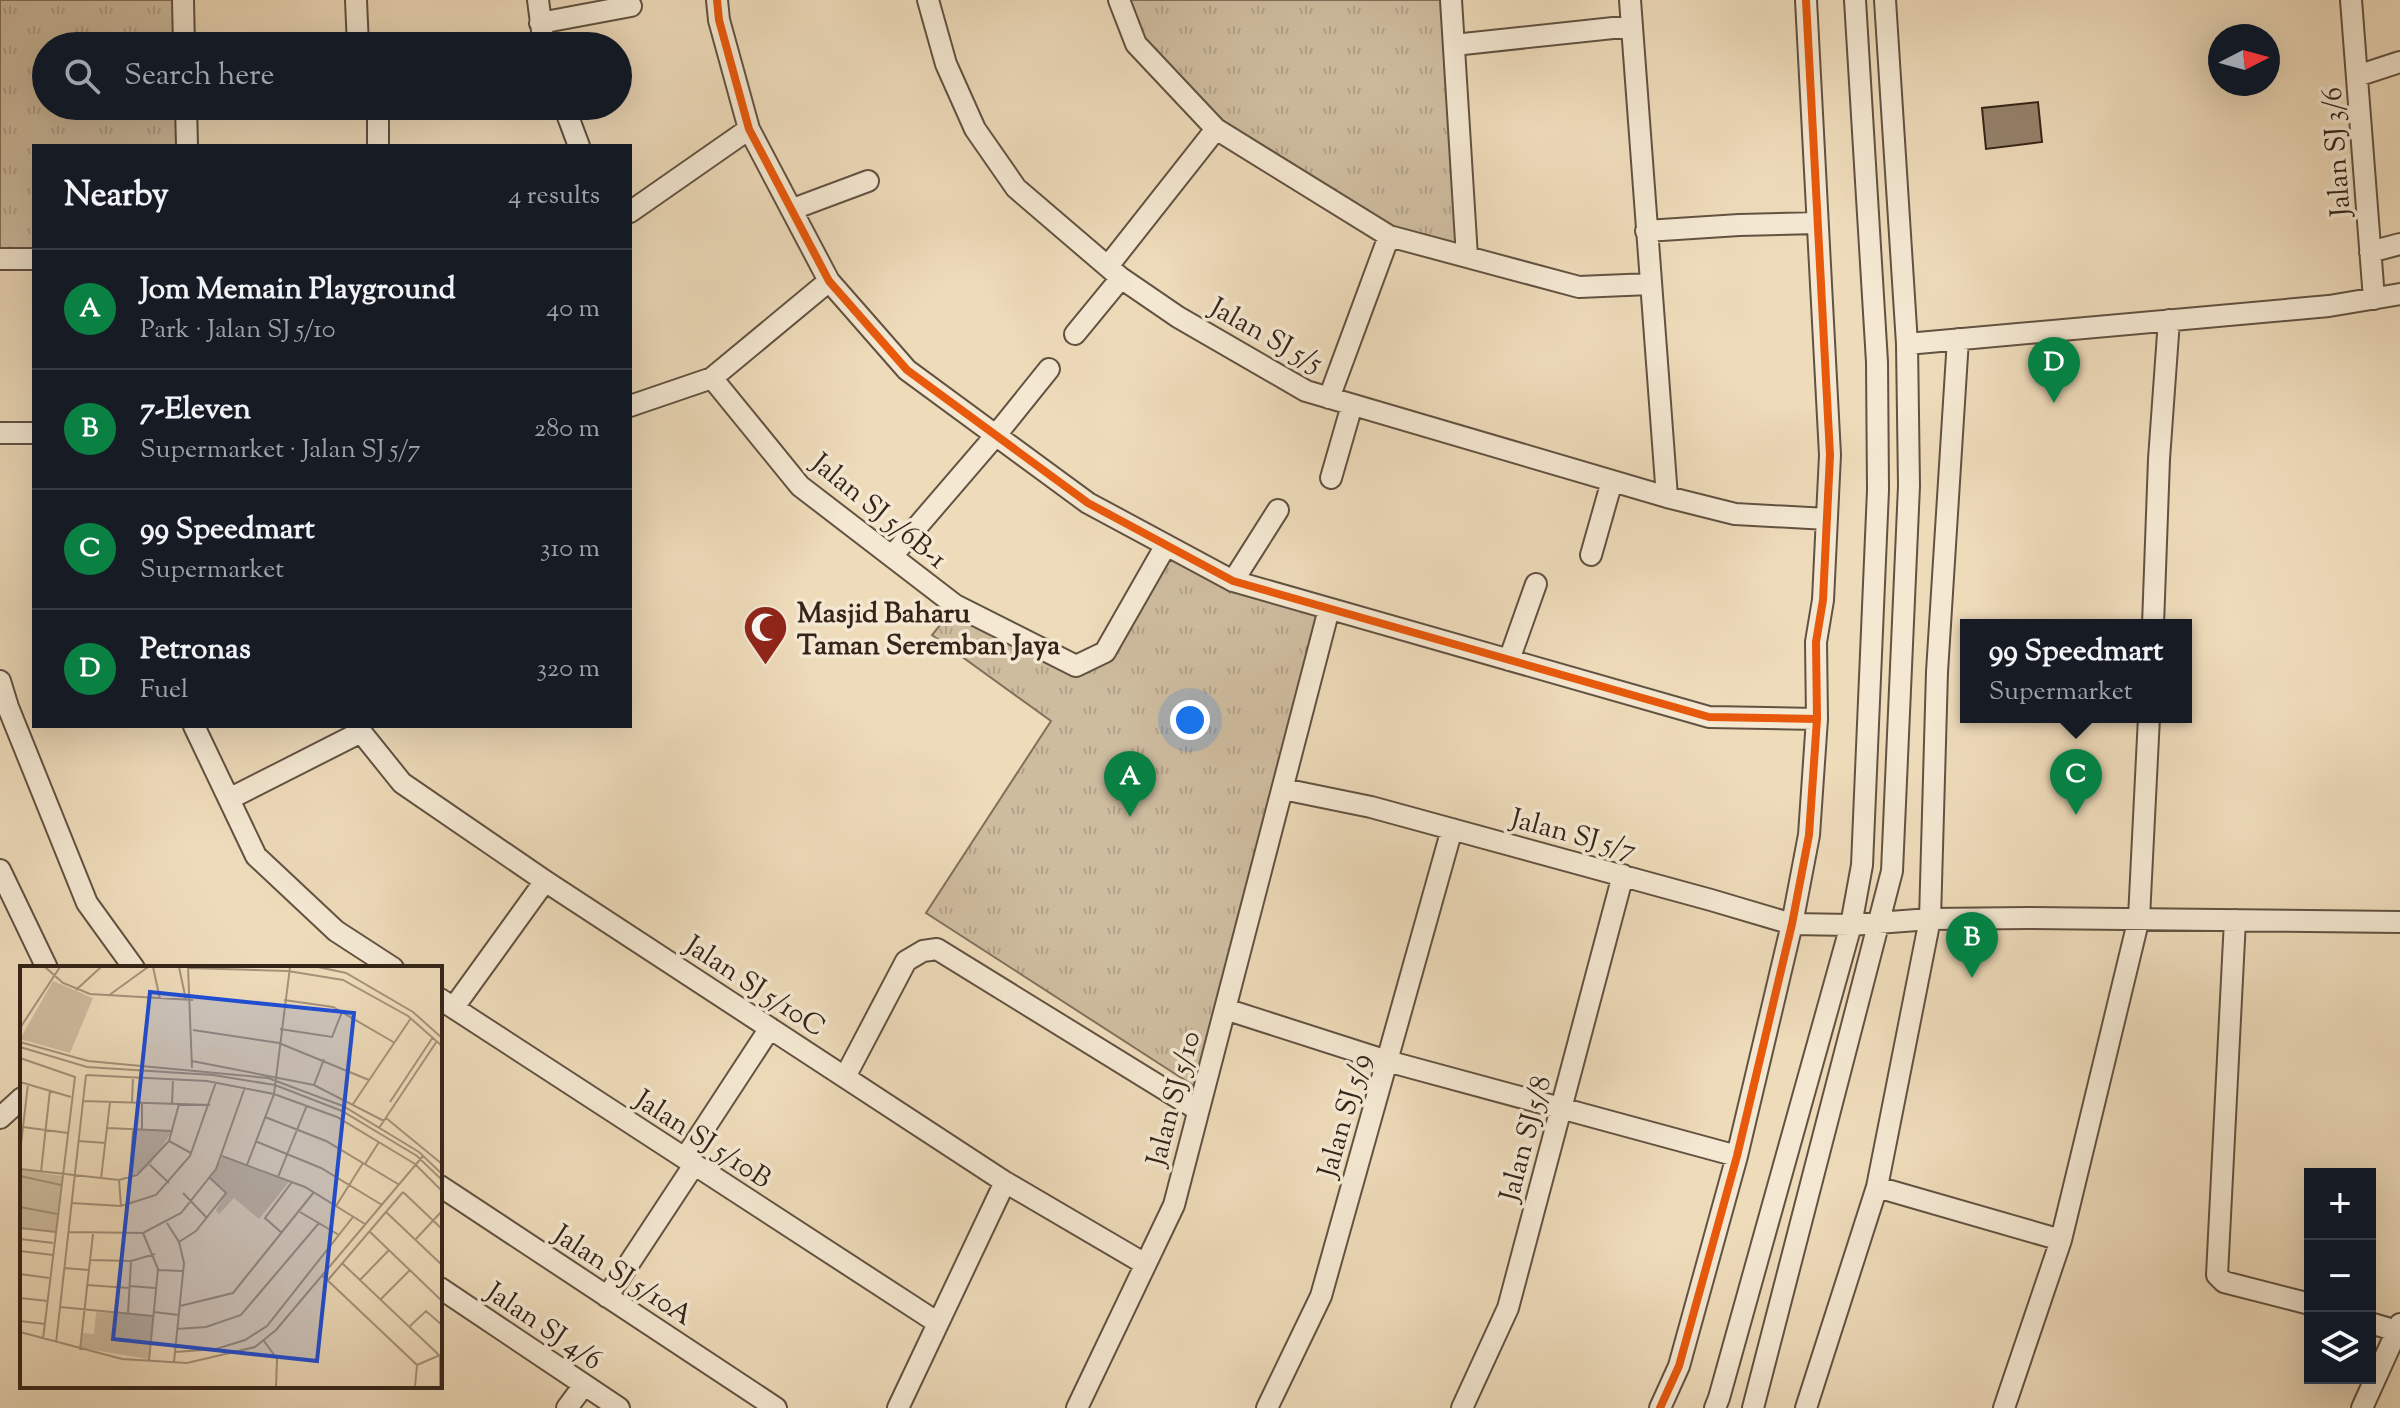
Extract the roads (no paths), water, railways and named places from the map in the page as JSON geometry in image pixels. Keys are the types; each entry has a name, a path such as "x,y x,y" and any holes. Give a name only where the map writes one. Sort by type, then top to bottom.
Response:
{"street":[{"path":"183,0 184,32"},
{"path":"356,0 357,32"},
{"path":"538,0 542,32"},
{"path":"717,0 719,20 749,129 829,281 907,370 1088,503 1233,581 1709,717 1817,719"},
{"name":"Jalan SJ 5/5","path":"928,0 946,64 975,129 1016,188 1115,272 1178,317 1306,391 1735,514 1827,519"},
{"path":"1119,0 1136,44 1216,129 1389,236 1579,287 1650,284"},
{"path":"1451,0 1467,257"},
{"path":"1630,0 1667,497"},
{"path":"1660,1408 1679,1366 1737,1156 1792,924 1809,835 1817,719 1816,642 1823,600 1830,455 1806,0"},
{"path":"1715,1408 1851,925 1862,865 1878,490 1877,362 1855,0"},
{"path":"1753,1408 1892,871 1909,486 1907,344 1885,0"},
{"name":"Jalan SJ 3/6","path":"2351,0 2374,299"},
{"path":"540,23 631,6"},
{"path":"1454,45 1632,26"},
{"path":"2357,76 2400,62"},
{"path":"186,120 187,144"},
{"path":"378,120 378,144"},
{"path":"569,120 578,144"},
{"path":"632,211 749,129"},
{"path":"1075,334 1216,129"},
{"path":"793,209 868,181"},
{"path":"1646,231 1817,223"},
{"path":"1329,398 1389,236"},
{"path":"2370,252 2400,244"},
{"path":"0,259 32,259"},
{"path":"632,405 712,378 829,281"},
{"path":"1907,344 2329,306 2400,294"},
{"path":"2153,619 2159,459 2169,320"},
{"path":"1806,1408 1877,1187 1930,919 1937,672 1958,339"},
{"path":"892,556 1049,369"},
{"name":"Jalan SJ 5/6B-1","path":"712,378 800,486 955,605 1076,666 1105,652 1166,545"},
{"path":"1331,478 1352,405"},
{"path":"0,433 32,433"},
{"path":"1591,555 1612,481"},
{"path":"1233,581 1278,510"},
{"path":"1509,660 1536,584"},
{"name":"Jalan SJ 5/10","path":"1077,1408 1174,1205 1329,609"},
{"path":"0,681 87,903 133,966"},
{"path":"2004,1408 2061,1240 2139,918 2149,723"},
{"path":"195,728 256,856 336,931 390,966"},
{"path":"229,799 360,729"},
{"name":"Jalan SJ 5/10C","path":"360,729 402,783 545,881 1005,1182 1145,1264"},
{"name":"Jalan SJ 5/7","path":"1283,789 1371,807 1792,924 1851,925 1930,919 2139,918 2400,922"},
{"name":"Jalan SJ 5/9","path":"1267,1408 1321,1296 1452,829"},
{"path":"0,870 46,966"},
{"name":"Jalan SJ 5/8","path":"1462,1408 1508,1308 1623,875"},
{"path":"447,1003 545,881"},
{"path":"2235,920 2217,1275 2224,1282 2304,1302"},
{"path":"845,1077 906,961 923,951 937,949 1198,1110"},
{"name":"Jalan SJ 5/10B","path":"447,1003 938,1323"},
{"path":"1225,1009 1387,1061 1737,1156"},
{"path":"607,1297 770,1028"},
{"path":"0,1118 20,1100"},
{"path":"898,1408 1005,1182"},
{"name":"Jalan SJ 5/10A","path":"442,1187 776,1408"},
{"path":"1877,1187 2061,1240"},
{"name":"Jalan SJ 4/6","path":"442,1289 619,1408"},
{"path":"2362,1408 2399,1328 2376,1324"},
{"path":"567,1408 584,1385"}],"place":[{"name":"Petronas","path":"2054,403"},
{"name":"Masjid Baharu Taman Seremban Jaya","path":"766,667"},
{"name":"99 Speedmart","path":"2076,815"},
{"name":"Jom Memain Playground","path":"1130,817"},
{"name":"7-Eleven","path":"1972,978"}]}
